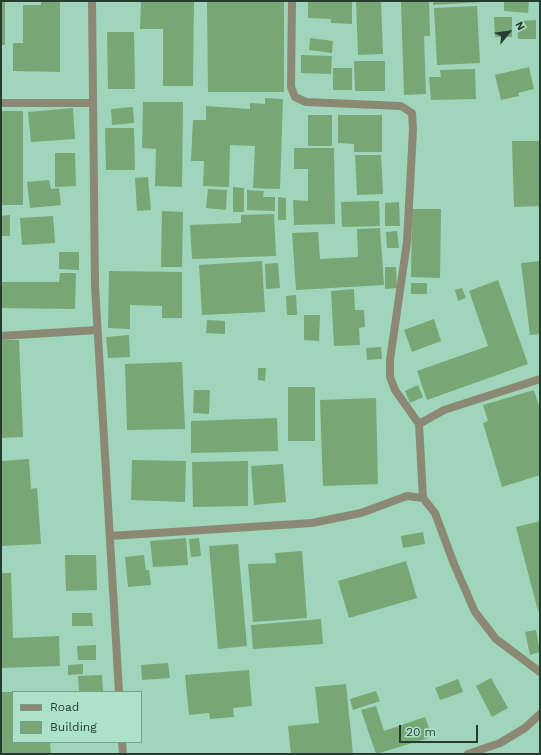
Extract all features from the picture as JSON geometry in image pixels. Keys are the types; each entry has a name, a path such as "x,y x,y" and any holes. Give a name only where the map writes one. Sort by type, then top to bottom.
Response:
{"street":[{"path":"92,1 97,330 119,691"},
{"path":"292,1 291,87 295,97 306,102 401,106 412,113 413,130 407,242 390,360 390,377 395,390 419,424 423,498 434,514 475,612 496,638 540,672"},
{"path":"1,103 93,103"},
{"path":"1,336 97,330"},
{"path":"419,424 444,410 540,379"},
{"path":"110,536 312,523 361,513 406,496 423,498"},
{"path":"468,754 500,743 525,728 540,714"},
{"path":"122,743 123,754"}],"building":[{"path":"1,1 5,1 5,45 1,45"},
{"path":"41,1 60,1 60,72 13,71 13,43 23,43 23,5 41,5"},
{"path":"141,1 194,1 193,86 163,86 163,29 140,29"},
{"path":"207,1 284,1 284,92 208,92"},
{"path":"308,1 352,1 352,24 331,23 331,19 308,18"},
{"path":"356,1 381,1 383,54 358,55"},
{"path":"401,1 429,1 430,36 424,36 426,94 404,95"},
{"path":"433,1 482,1 482,2 433,5"},
{"path":"504,1 529,1 528,13 504,11"},
{"path":"477,6 480,63 437,65 434,8"},
{"path":"494,17 512,17 512,37 495,37"},
{"path":"536,20 536,39 518,39 517,21"},
{"path":"107,32 134,32 135,89 108,89"},
{"path":"310,38 333,41 332,53 309,50"},
{"path":"301,55 332,56 331,74 301,73"},
{"path":"354,61 385,61 385,91 355,91"},
{"path":"529,67 534,89 518,93 519,96 501,100 495,75"},
{"path":"333,68 352,68 352,90 333,90"},
{"path":"475,69 476,99 431,100 429,77 441,77 440,70"},
{"path":"265,98 283,99 280,189 253,188 255,146 230,145 229,187 203,186 204,161 191,161 193,120 206,120 206,106 250,109 250,103 265,104"},
{"path":"143,102 183,102 182,187 155,186 156,149 142,148"},
{"path":"133,107 134,123 112,125 111,109"},
{"path":"73,108 75,139 31,142 28,112"},
{"path":"1,111 23,111 23,205 1,205"},
{"path":"308,115 332,115 332,146 308,146"},
{"path":"338,115 382,115 382,152 354,152 354,144 338,143"},
{"path":"105,128 134,128 135,170 106,170"},
{"path":"512,141 540,141 540,206 514,207"},
{"path":"294,148 334,148 335,224 294,225 293,200 308,201 308,169 294,169"},
{"path":"55,153 75,153 76,186 55,187"},
{"path":"355,155 381,155 383,194 357,195"},
{"path":"148,177 151,210 137,211 135,178"},
{"path":"49,180 51,189 59,188 61,205 30,208 27,182"},
{"path":"233,187 244,188 244,212 233,212"},
{"path":"208,189 227,190 226,210 206,208"},
{"path":"247,190 264,191 263,197 275,197 275,211 247,210"},
{"path":"278,197 286,198 286,220 278,220"},
{"path":"379,201 380,226 342,227 341,202"},
{"path":"399,202 400,226 385,226 385,203"},
{"path":"412,209 441,209 440,278 411,277"},
{"path":"162,211 183,212 182,267 161,267"},
{"path":"274,214 276,256 192,259 190,225 241,223 241,215"},
{"path":"10,215 10,236 1,236 1,216"},
{"path":"53,216 55,243 22,245 20,218"},
{"path":"380,228 384,285 296,290 292,233 318,232 320,259 358,257 357,229"},
{"path":"397,231 399,248 387,248 386,232"},
{"path":"59,252 79,252 79,270 59,269"},
{"path":"262,261 265,312 202,315 199,265"},
{"path":"540,261 540,334 530,335 521,263"},
{"path":"278,263 280,288 266,289 265,264"},
{"path":"385,267 396,267 397,288 385,289"},
{"path":"109,271 182,272 182,318 162,318 162,306 130,305 130,329 108,328"},
{"path":"60,273 76,273 75,309 1,308 1,282 59,282"},
{"path":"498,280 528,364 427,400 417,371 488,346 469,291"},
{"path":"411,283 427,283 427,294 411,294"},
{"path":"462,288 466,298 458,301 455,290"},
{"path":"354,289 355,310 364,310 365,327 359,328 360,345 334,346 331,291"},
{"path":"296,295 297,315 287,315 286,296"},
{"path":"304,315 320,315 319,341 304,340"},
{"path":"434,319 441,341 412,352 404,330"},
{"path":"207,320 225,321 225,334 206,333"},
{"path":"129,335 130,357 108,358 106,337"},
{"path":"1,340 19,340 23,437 1,438"},
{"path":"381,347 382,359 367,360 366,348"},
{"path":"182,362 185,429 127,430 125,364"},
{"path":"258,368 266,368 265,381 258,380"},
{"path":"418,385 423,397 410,403 405,391"},
{"path":"288,387 315,387 315,441 288,441"},
{"path":"194,390 210,390 209,414 193,413"},
{"path":"534,390 540,409 540,475 502,487 483,423 488,421 483,405"},
{"path":"376,398 378,484 323,486 320,400"},
{"path":"277,418 278,451 191,453 191,421"},
{"path":"29,459 31,489 37,488 41,544 1,546 1,461"},
{"path":"132,460 186,461 185,502 131,500"},
{"path":"248,461 248,506 193,507 192,462"},
{"path":"283,464 286,502 254,505 251,466"},
{"path":"540,521 540,610 538,611 516,527"},
{"path":"423,532 425,544 403,548 401,536"},
{"path":"186,538 188,565 153,567 150,541"},
{"path":"199,538 201,556 191,557 189,539"},
{"path":"238,544 247,646 218,649 209,546"},
{"path":"302,551 307,618 253,622 248,564 276,563 275,553"},
{"path":"65,555 96,555 97,590 66,591"},
{"path":"144,555 146,570 149,570 151,585 128,587 125,557"},
{"path":"406,561 417,598 349,618 338,581"},
{"path":"1,573 11,573 13,638 59,636 60,666 1,668"},
{"path":"72,613 92,613 93,626 72,626"},
{"path":"321,619 323,644 253,649 251,625"},
{"path":"536,630 540,652 530,655 525,632"},
{"path":"96,645 96,660 78,660 77,646"},
{"path":"168,663 170,678 142,680 141,665"},
{"path":"83,664 83,674 68,675 68,665"},
{"path":"249,670 252,706 233,708 234,717 210,719 209,713 189,715 185,675"},
{"path":"102,675 103,691 79,691 78,676"},
{"path":"491,678 508,708 492,717 476,686"},
{"path":"458,679 463,692 440,700 435,688"},
{"path":"346,684 353,754 291,754 288,726 319,723 315,687"},
{"path":"376,691 380,701 353,710 350,699"},
{"path":"1,692 12,692 12,743 50,743 51,754 1,754"},
{"path":"376,706 384,731 425,717 432,737 376,754 361,710"}]}
